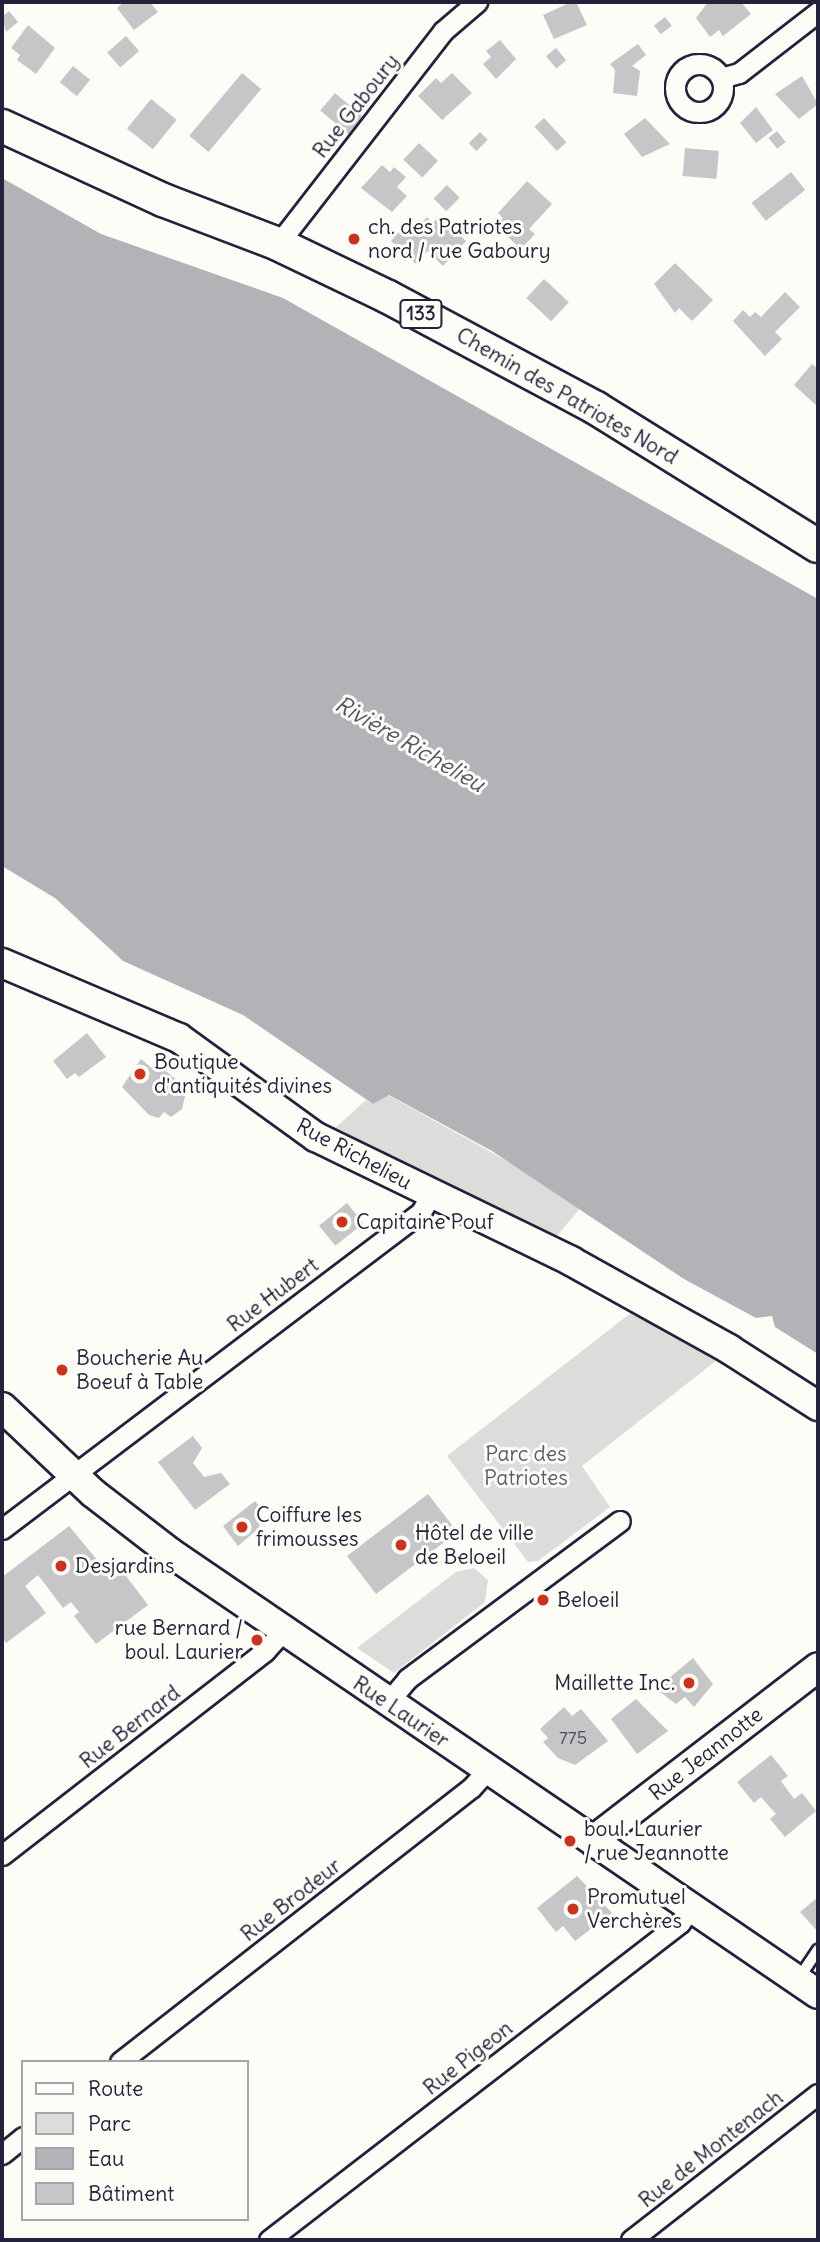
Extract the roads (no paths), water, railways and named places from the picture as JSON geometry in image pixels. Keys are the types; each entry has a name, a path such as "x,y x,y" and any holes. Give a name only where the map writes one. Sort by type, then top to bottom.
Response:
{"main road":[{"name":"Chemin des Patriotes Nord","path":"2,125 163,200 278,244 584,401 818,546"}],"street":[{"name":"Rue Gaboury","path":"278,244 443,31 477,2"},
{"path":"721,78 739,74 812,14"},
{"name":"Rue Richelieu","path":"2,963 179,1038 316,1137 583,1267 729,1349 818,1406"},
{"name":"Rue Hubert","path":"2,1529 421,1212 430,1194"},
{"name":"Rue Laurier","path":"2,1408 73,1474 171,1553 808,1987"},
{"path":"388,1702 407,1679 620,1521"},
{"name":"Rue Bernard","path":"2,1855 265,1651 283,1631"},
{"name":"Rue Jeannotte","path":"596,1844 604,1832 818,1667"},
{"name":"Rue Brodeur","path":"123,2060 471,1788 487,1770"},
{"name":"Rue Pigeon","path":"269,2240 680,1923 690,1908"},
{"name":"Rue de Montenach","path":"631,2240 818,2094"},
{"path":"2,2154 21,2139"}],"lane":[{"path":"808,1987 818,1950"}],"water":[{"name":"Rivière Richelieu","path":"2,178 101,234 283,298 818,599 818,1354 775,1327 772,1316 756,1318 684,1279 492,1151 389,1095 373,1104 243,1015 123,961 55,898 2,866"}],"place":[{"name":"ch. des Patriotes nord / rue Gaboury","path":"354,239"},
{"name":"Boutique d'antiquités divines","path":"140,1074"},
{"name":"Capitaine Pouf","path":"342,1222"},
{"name":"Boucherie Au Boeuf à Table","path":"62,1370"},
{"name":"Coiffure les frimousses","path":"242,1527"},
{"name":"Hôtel de ville de Beloeil","path":"401,1545"},
{"name":"Desjardins","path":"61,1566"},
{"name":"Beloeil","path":"543,1600"},
{"name":"rue Bernard / boul. Laurier","path":"257,1640"},
{"name":"Maillette Inc.","path":"689,1683"},
{"name":"boul. Laurier / rue Jeannotte","path":"570,1841"},
{"name":"Promutuel Verchères","path":"573,1909"}],"park label":[{"name":"Parc des Patriotes","path":"526,1466"}]}
